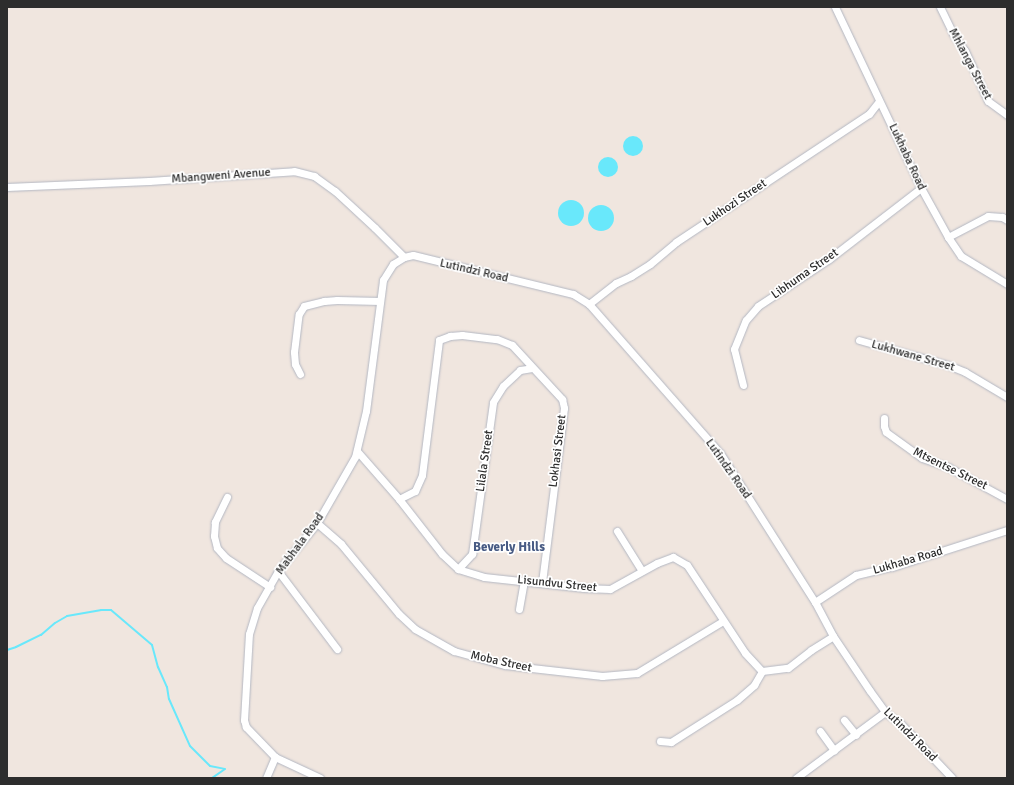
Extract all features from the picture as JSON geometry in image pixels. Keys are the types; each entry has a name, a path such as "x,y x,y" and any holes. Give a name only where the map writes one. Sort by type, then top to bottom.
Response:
{"street":[{"name":"Lukhaba Road","path":"835,7 879,101 903,146 921,188 948,237 961,256 1007,284"},
{"name":"Mhlanga Street","path":"940,7 953,34 964,51 988,101 1007,115"},
{"name":"Lukhozi Street","path":"589,304 616,283 631,276 650,264 676,242 869,114 879,101"},
{"name":"Mbangweni Avenue","path":"7,188 294,172 314,176 335,191 375,228 404,258"},
{"name":"Libhuma Street","path":"743,386 734,349 746,320 754,311 829,259 921,188"},
{"path":"948,237 988,216 1002,217 1007,220"},
{"name":"Lutindzi Road","path":"404,258 413,255 572,294 589,304 720,452 815,602 833,636 885,712 901,724 952,778"},
{"name":"Mabhala Road","path":"320,778 275,757 246,727 244,720 248,634 257,608 278,571 317,523 355,457 366,411 383,280 393,264 404,258"},
{"path":"300,374 295,364 294,352 299,314 304,306 324,301 337,300 380,301"},
{"name":"Lokhasi Street","path":"399,499 415,491 422,475 439,340 450,336 462,335 497,339 512,345 562,399 564,408 542,583"},
{"name":"Lukhwane Street","path":"859,340 948,365 965,372 1007,397"},
{"name":"Lilala Street","path":"458,569 472,554 493,402 503,386 520,370 532,368"},
{"name":"Mtsentse Street","path":"884,418 886,432 922,458 948,467 1007,499"},
{"name":"Lisundvu Street","path":"357,451 399,499 442,554 458,569 484,577 584,588 610,589 642,571 673,557 687,565 745,653 762,671"},
{"path":"227,497 215,522 214,536 217,548 226,558 270,587"},
{"name":"Moba Street","path":"317,523 341,544 399,614 415,628 454,651 505,665 602,676 637,673 724,621"},
{"name":"Lukhaba Road","path":"815,602 856,575 892,567 1007,530"},
{"path":"617,531 642,571"},
{"path":"278,571 337,649"},
{"path":"519,609 524,581"},
{"path":"660,741 671,742 737,700 754,685 762,671 788,668 811,650 833,636"},
{"path":"796,778 856,735 885,712"},
{"path":"844,720 856,735"},
{"path":"820,731 834,750"},
{"path":"266,778 275,757"}],"water":[{"path":"633,136 640,139 643,146 640,153 633,156 626,153 623,146 626,139"},
{"path":"608,157 615,160 618,167 615,174 608,177 601,174 598,167 601,160"},
{"path":"571,200 580,204 584,213 580,222 571,226 562,222 558,213 562,204"},
{"path":"601,205 610,209 614,218 610,227 601,231 592,227 588,218 592,209"}],"waterway":[{"path":"7,650 41,635 55,623 67,616 101,610 111,610 152,645 158,667 167,687 169,699 190,746 210,766 225,769 212,778"}],"district":[{"name":"Beverly Hills","path":"509,547"}]}
